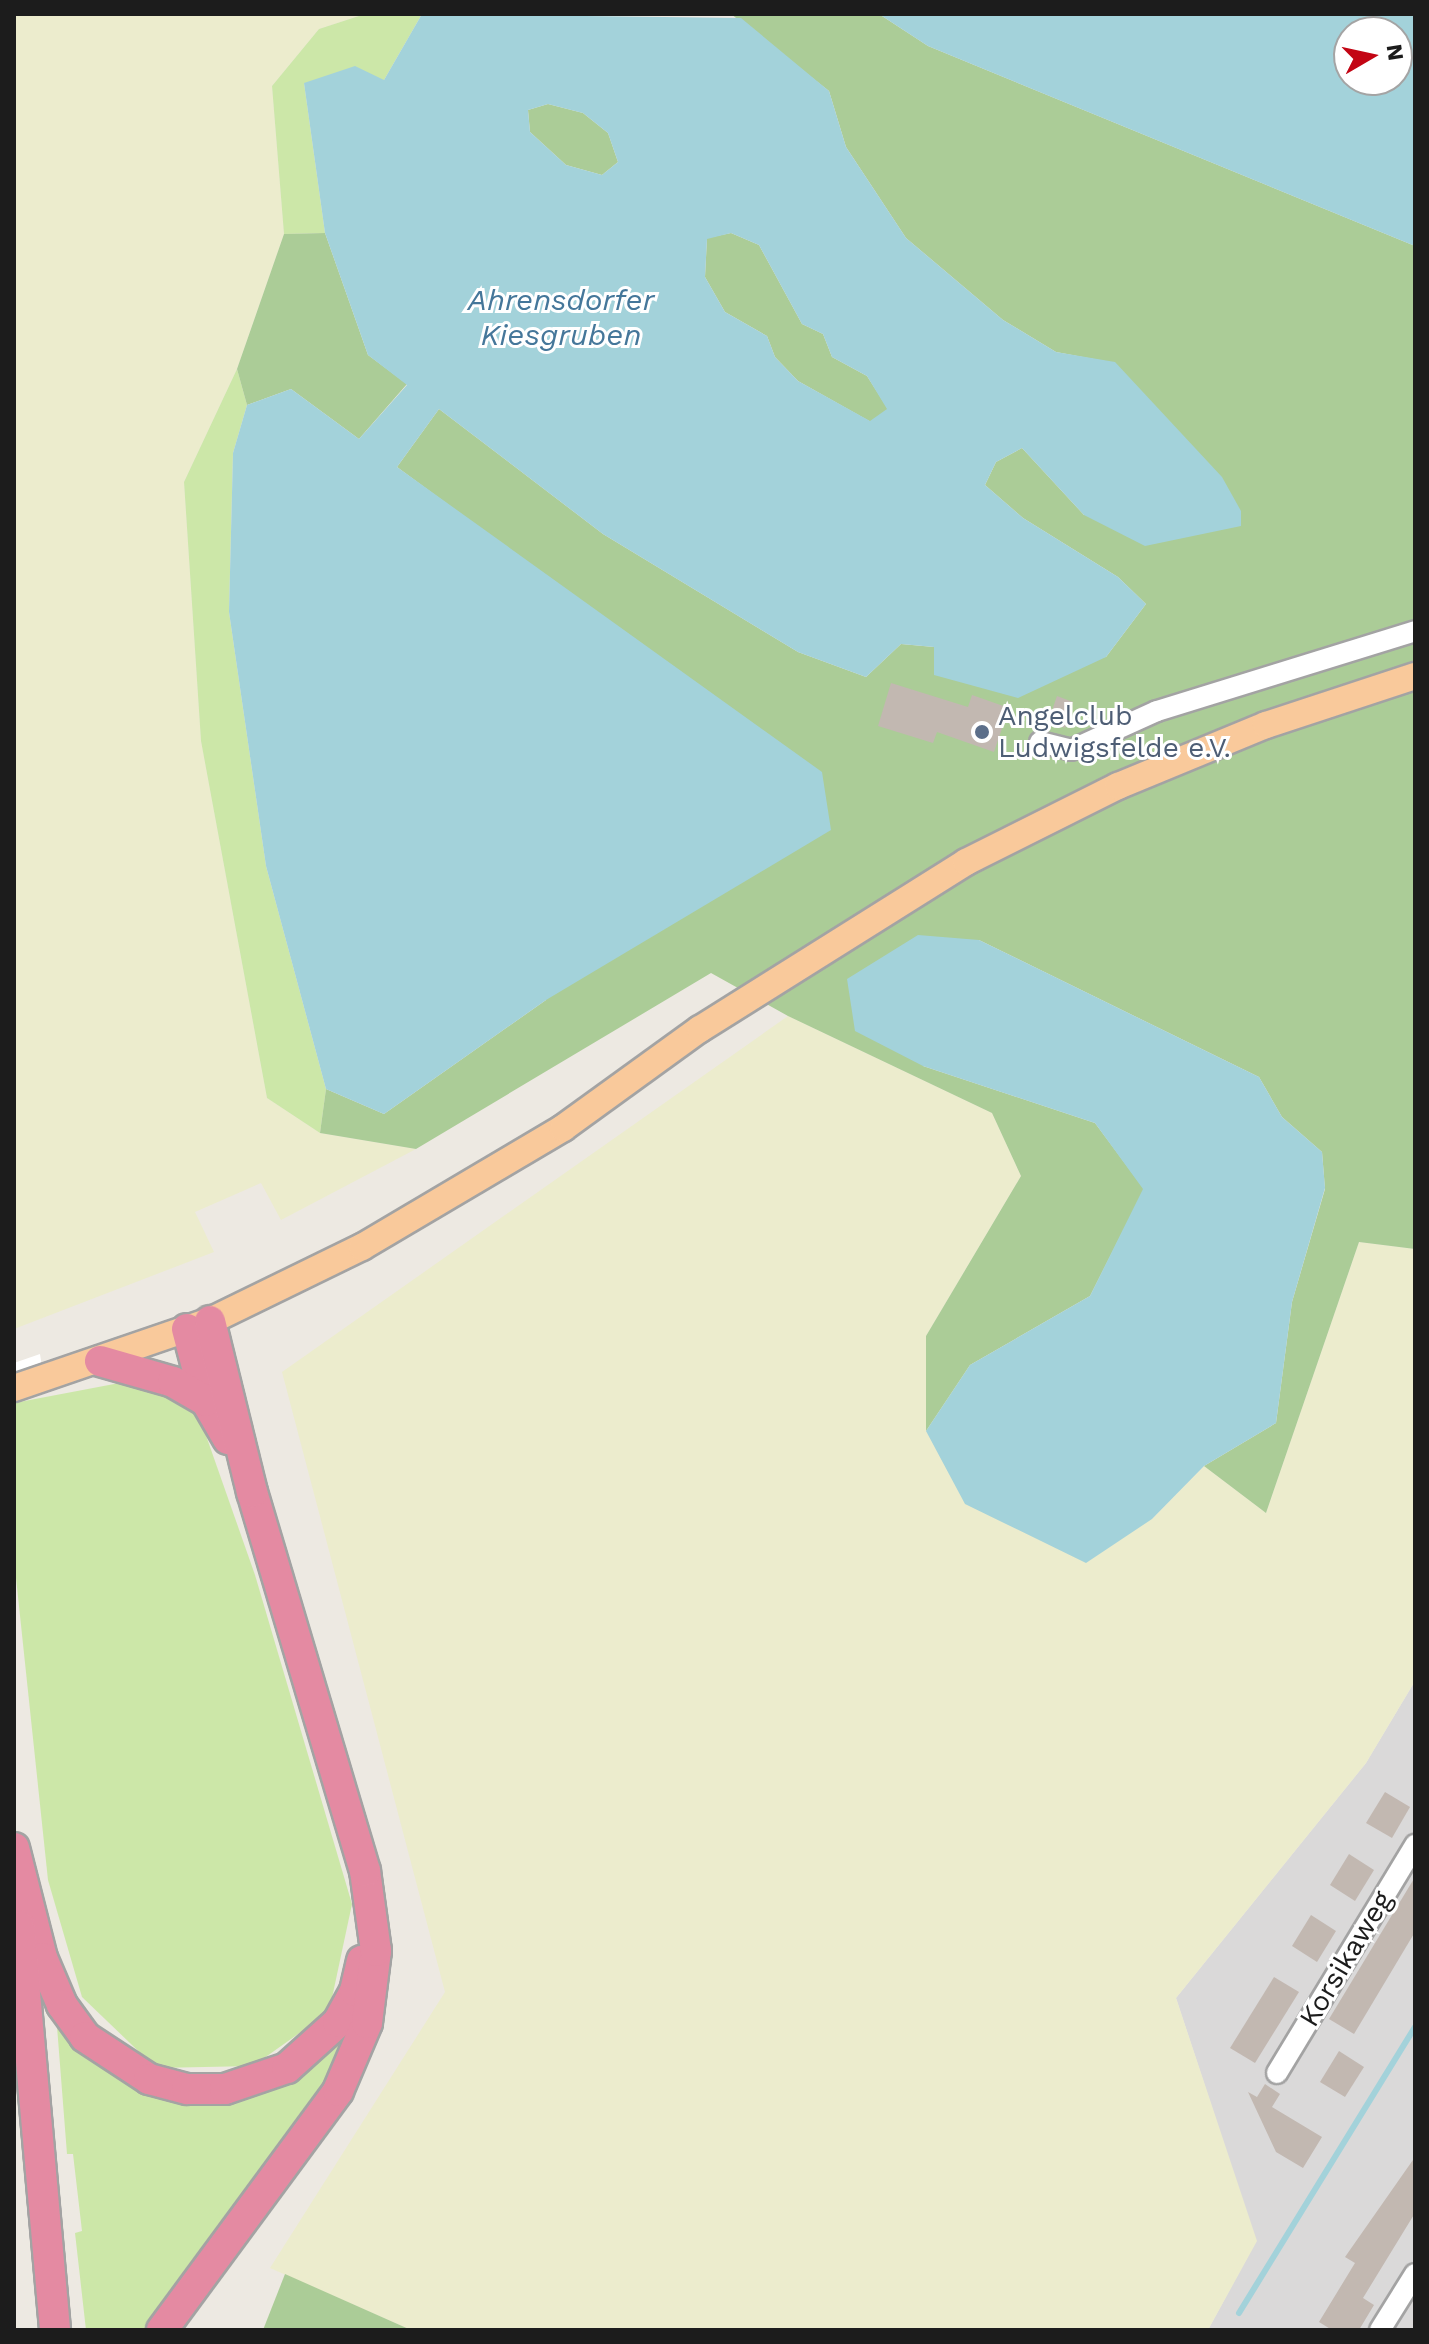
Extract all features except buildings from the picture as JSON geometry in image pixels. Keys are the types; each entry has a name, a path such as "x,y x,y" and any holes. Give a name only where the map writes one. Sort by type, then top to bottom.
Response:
{"highway":[{"path":"198,1325 206,1401 252,1492"},
{"path":"162,2330 195,2279 320,2120 355,2058 374,1986 371,1912 365,1871 252,1492 198,1325"},
{"path":"100,1361 173,1382 206,1401"},
{"path":"14,1848 42,1958 62,2005 85,2037 119,2062 149,2079 187,2089 225,2089 258,2081 316,2046 355,1991 371,1912"},
{"path":"14,1872 55,2330"}],"main road":[{"path":"14,1388 198,1325 362,1247 563,1128 712,1021 966,862 1118,786 1266,725 1415,676"}],"street":[{"path":"1040,742 1071,750 1157,711 1415,631"},
{"name":"Korsikaweg","path":"1277,2073 1415,1845"},
{"path":"1380,2330 1415,2274"}],"shaded area":[{"path":"1415,1681 1415,2330 1208,2330 1256,2241 1176,1998 1366,1763"}],"green space":[{"path":"14,14 365,14 319,29 272,86 284,234 237,369 184,482 201,741 267,1098 320,1133 416,1149 281,1220 261,1183 195,1212 214,1252 14,1329"},
{"path":"365,14 422,14 384,80 304,83 325,233 284,234 272,86 319,29"},
{"path":"731,14 879,14 928,46 1415,246 1415,1249 1359,1242 1266,1513 1204,1466 1276,1423 1292,1302 1325,1189 1322,1152 1282,1117 1259,1077 979,940 923,1066 1095,1123 1144,1189 1090,1296 970,1365 926,1431 926,1336 1021,1176 992,1113 788,1016 711,973 416,1149 320,1133 326,1089 384,1114 546,1000 586,606 397,467 439,409 603,534 798,652 866,677 901,644 934,647 934,675 1106,657 1146,604 1118,577 1023,518 985,485 996,462 1022,448 1084,515 1149,403 1115,363 1056,352 1003,320 906,238 846,147 829,91"},
{"path":"548,104 583,113 608,133 618,162 602,175 566,165 530,132 528,110"},
{"path":"325,233 368,355 407,384 359,439 291,389 247,405 237,369 284,234"},
{"path":"731,233 759,245 802,324 823,334 832,357 867,376 888,409 871,422 798,381 775,357 767,336 725,312 705,277 707,238"},
{"path":"237,369 247,405 233,453 229,612 266,866 326,1089 320,1133 267,1098 201,741 184,482"},
{"path":"788,1016 992,1113 1021,1176 926,1336 1152,1519 1204,1466 1266,1513 1359,1242 1415,1249 1415,1681 1366,1763 1176,1998 1257,2241 1208,2330 411,2330 270,2268 445,1992 282,1372"},
{"path":"130,1381 196,1407 255,1575 352,1904 329,2012 253,2066 156,2068 82,1997 48,1880 14,1559 14,1403"},
{"path":"55,2001 80,2039 245,2097 271,2090 311,2068 350,2025 344,2064 151,2330 86,2330 75,2233 82,2231 73,2154 67,2154"},
{"path":"285,2274 411,2330 263,2330"}],"water":[{"name":"Ahrensdorfer Kiesgruben","path":"422,14 741,18 829,91 846,147 906,238 1003,320 1056,352 1115,362 1222,477 1241,511 1241,526 1145,546 1084,515 1022,448 996,462 985,485 1023,518 1118,577 1146,604 1106,657 1018,698 934,675 934,647 901,644 866,677 798,652 603,534 439,409 397,467 822,772 831,830 546,1000 384,1114 326,1089 266,866 229,612 233,453 247,405 291,389 359,439 407,385 368,355 325,233 304,83 355,66 384,80","holes":["548,104 583,113 608,133 618,162 602,175 566,165 530,132 528,110","731,233 759,245 802,324 823,334 832,357 867,376 887,409 870,421 798,381 775,357 767,336 725,312 705,277 707,239"]},
{"path":"879,14 1415,14 1415,246 928,46"},
{"path":"918,935 979,940 1259,1077 1282,1117 1322,1152 1325,1188 1292,1302 1276,1423 1204,1466 1152,1519 1086,1563 965,1504 926,1431 970,1365 1090,1296 1143,1189 1095,1123 923,1066 855,1031 847,979"}],"pier":[{"path":"40,1354 46,1393 14,1403 14,1363"}],"waterway":[{"path":"1239,2313 1415,2027"}],"place":[{"name":"Angelclub Ludwigsfelde e.V.","path":"982,732"}]}
